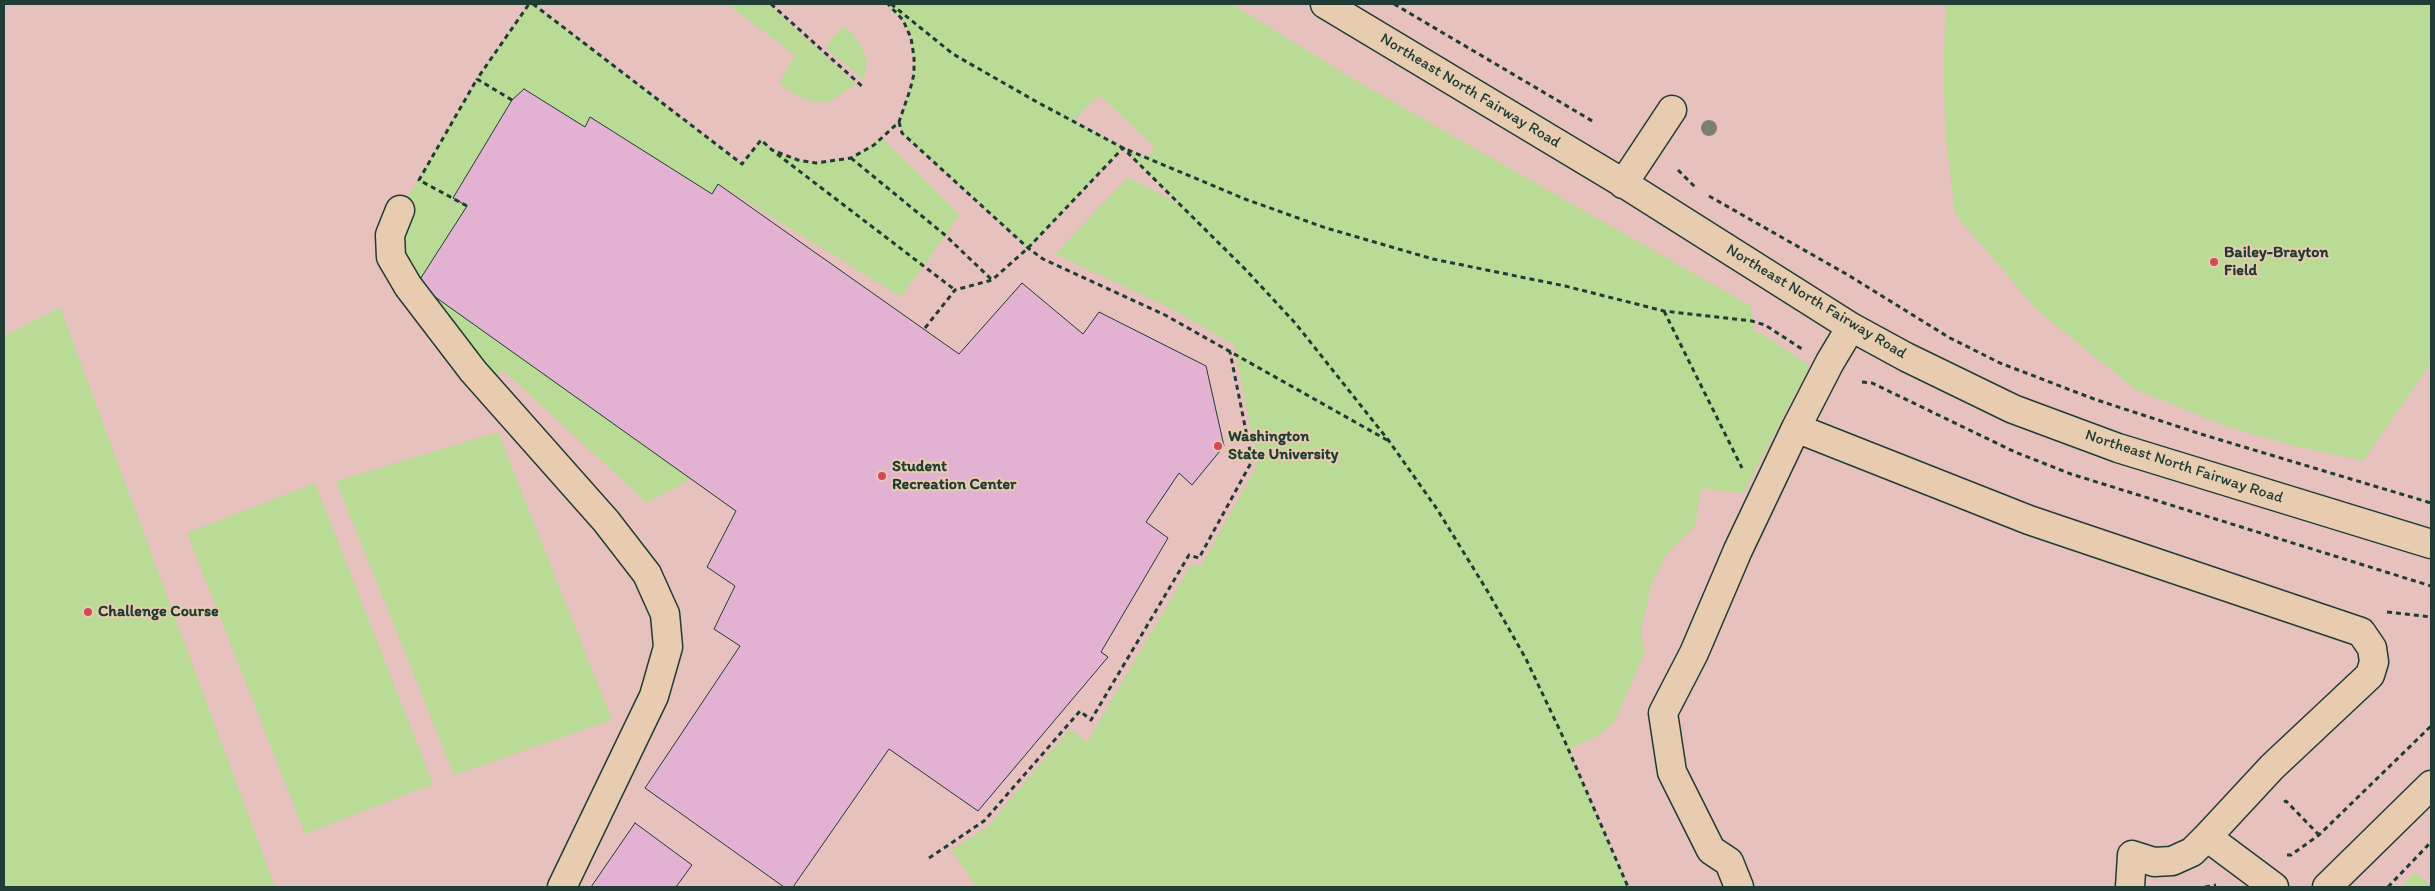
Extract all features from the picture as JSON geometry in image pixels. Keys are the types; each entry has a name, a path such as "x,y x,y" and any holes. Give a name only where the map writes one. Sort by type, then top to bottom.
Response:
{"street":[{"name":"Northeast North Fairway Road","path":"1325,4 1623,184 1851,327 1906,357 2013,408 2092,439 2431,544"},
{"path":"1623,184 1672,110"},
{"path":"400,210 390,235 391,257 408,286 473,371 606,521 647,574 665,614 668,647 654,696 562,887"},
{"path":"1739,887 1729,862 1711,850 1672,772 1663,713 1694,653 1738,550 1796,428 1830,362 1851,327"},
{"path":"1796,428 2029,520 2361,632 2372,648 2374,662 2370,675 2272,767 2192,852 2172,861 2154,862 2132,855 2130,887"},
{"path":"2327,887 2431,785"},
{"path":"2207,837 2274,887"}],"path":[{"path":"467,206 419,180 476,79 529,4"},
{"path":"533,4 742,164 761,140 955,290"},
{"path":"771,4 864,88"},
{"path":"772,150 798,160 816,163 851,158 874,145 899,122 912,82 914,57 911,38 903,20 889,4"},
{"path":"889,4 952,54 1123,148 1245,198 1326,228 1433,258 1565,286 1664,311 1752,321 1765,325 1803,349"},
{"path":"1394,4 1594,122"},
{"path":"476,79 512,100"},
{"path":"899,122 902,133 1028,248 1043,259 1165,316 1389,441"},
{"path":"925,328 955,290 992,280 1028,248 1123,148"},
{"path":"1123,148 1246,270 1296,324 1389,441 1437,509 1488,592 1526,659 1563,737 1628,887"},
{"path":"851,158 945,235 992,280"},
{"path":"1678,170 1696,189 1848,275 1950,338 2000,363 2094,399 2204,435 2431,503"},
{"path":"1664,311 1745,473"},
{"path":"929,858 984,821 1080,711 1091,720 1189,555 1199,558 1252,461 1230,352"},
{"path":"2384,611 2431,617"},
{"path":"2285,856 2291,855 2318,835 2431,726"},
{"path":"2279,807 2286,801 2318,835"},
{"path":"2388,887 2431,842"},
{"path":"2427,846 2431,850"}],"shaded area":[{"name":"Washington State University","path":"4,4 2431,4 2431,887 4,887"}],"green space":[{"path":"529,4 533,4 742,164 761,140 772,150 798,160 816,163 851,158 882,138 960,215 901,297 719,184 712,194 585,127 523,90 512,100 453,197 467,206 417,284 692,478 647,503 502,369 486,387 391,257 400,210 477,79"},
{"path":"727,4 768,4 856,84 829,102 812,102 795,94 779,83 795,55"},
{"path":"888,4 1232,4 1350,77 1751,306 1754,332 1762,334 1808,364 1807,371 1743,493 1701,488 1695,526 1667,553 1651,585 1642,627 1642,641 1645,651 1615,721 1598,736 1568,750 1628,887 977,887 951,850 987,827 1070,729 1087,742 1192,563 1200,567 1258,464 1234,345 1166,306 1055,254 1128,177 1181,205 1123,148 1028,248 902,133 899,122 914,74 911,38 903,20","holes":["1100,95 1155,148 1146,157 1123,148 1074,120"]},
{"name":"Bailey-Brayton Field","path":"1946,4 2431,4 2431,363 2363,461 2290,445 2223,425 2135,389 2037,310 1955,214 1946,140 1943,70"},
{"path":"842,27 846,27 857,39 867,59 864,80 825,47"},
{"name":"Challenge Course","path":"60,307 275,887 4,887 4,336"},
{"path":"498,432 612,720 454,775 336,481"},
{"path":"315,483 433,784 305,834 187,533"},
{"path":"2415,872 2431,887 2401,887"}],"building":[{"name":"Student Recreation Center","path":"524,89 585,127 590,117 712,194 718,184 959,354 1022,283 1083,334 1099,312 1206,366 1224,446 1192,485 1179,473 1146,522 1168,538 1101,652 1108,657 978,811 889,749 793,887 784,887 645,788 740,646 714,629 735,586 707,567 736,511 417,284 467,206 453,198 512,100"},
{"path":"635,823 692,865 676,887 591,887"}],"place":[{"name":"Bailey-Brayton Field","path":"2214,262"},
{"name":"Washington State University","path":"1218,446"},
{"name":"Student Recreation Center","path":"882,476"},
{"name":"Challenge Course","path":"88,612"}]}
